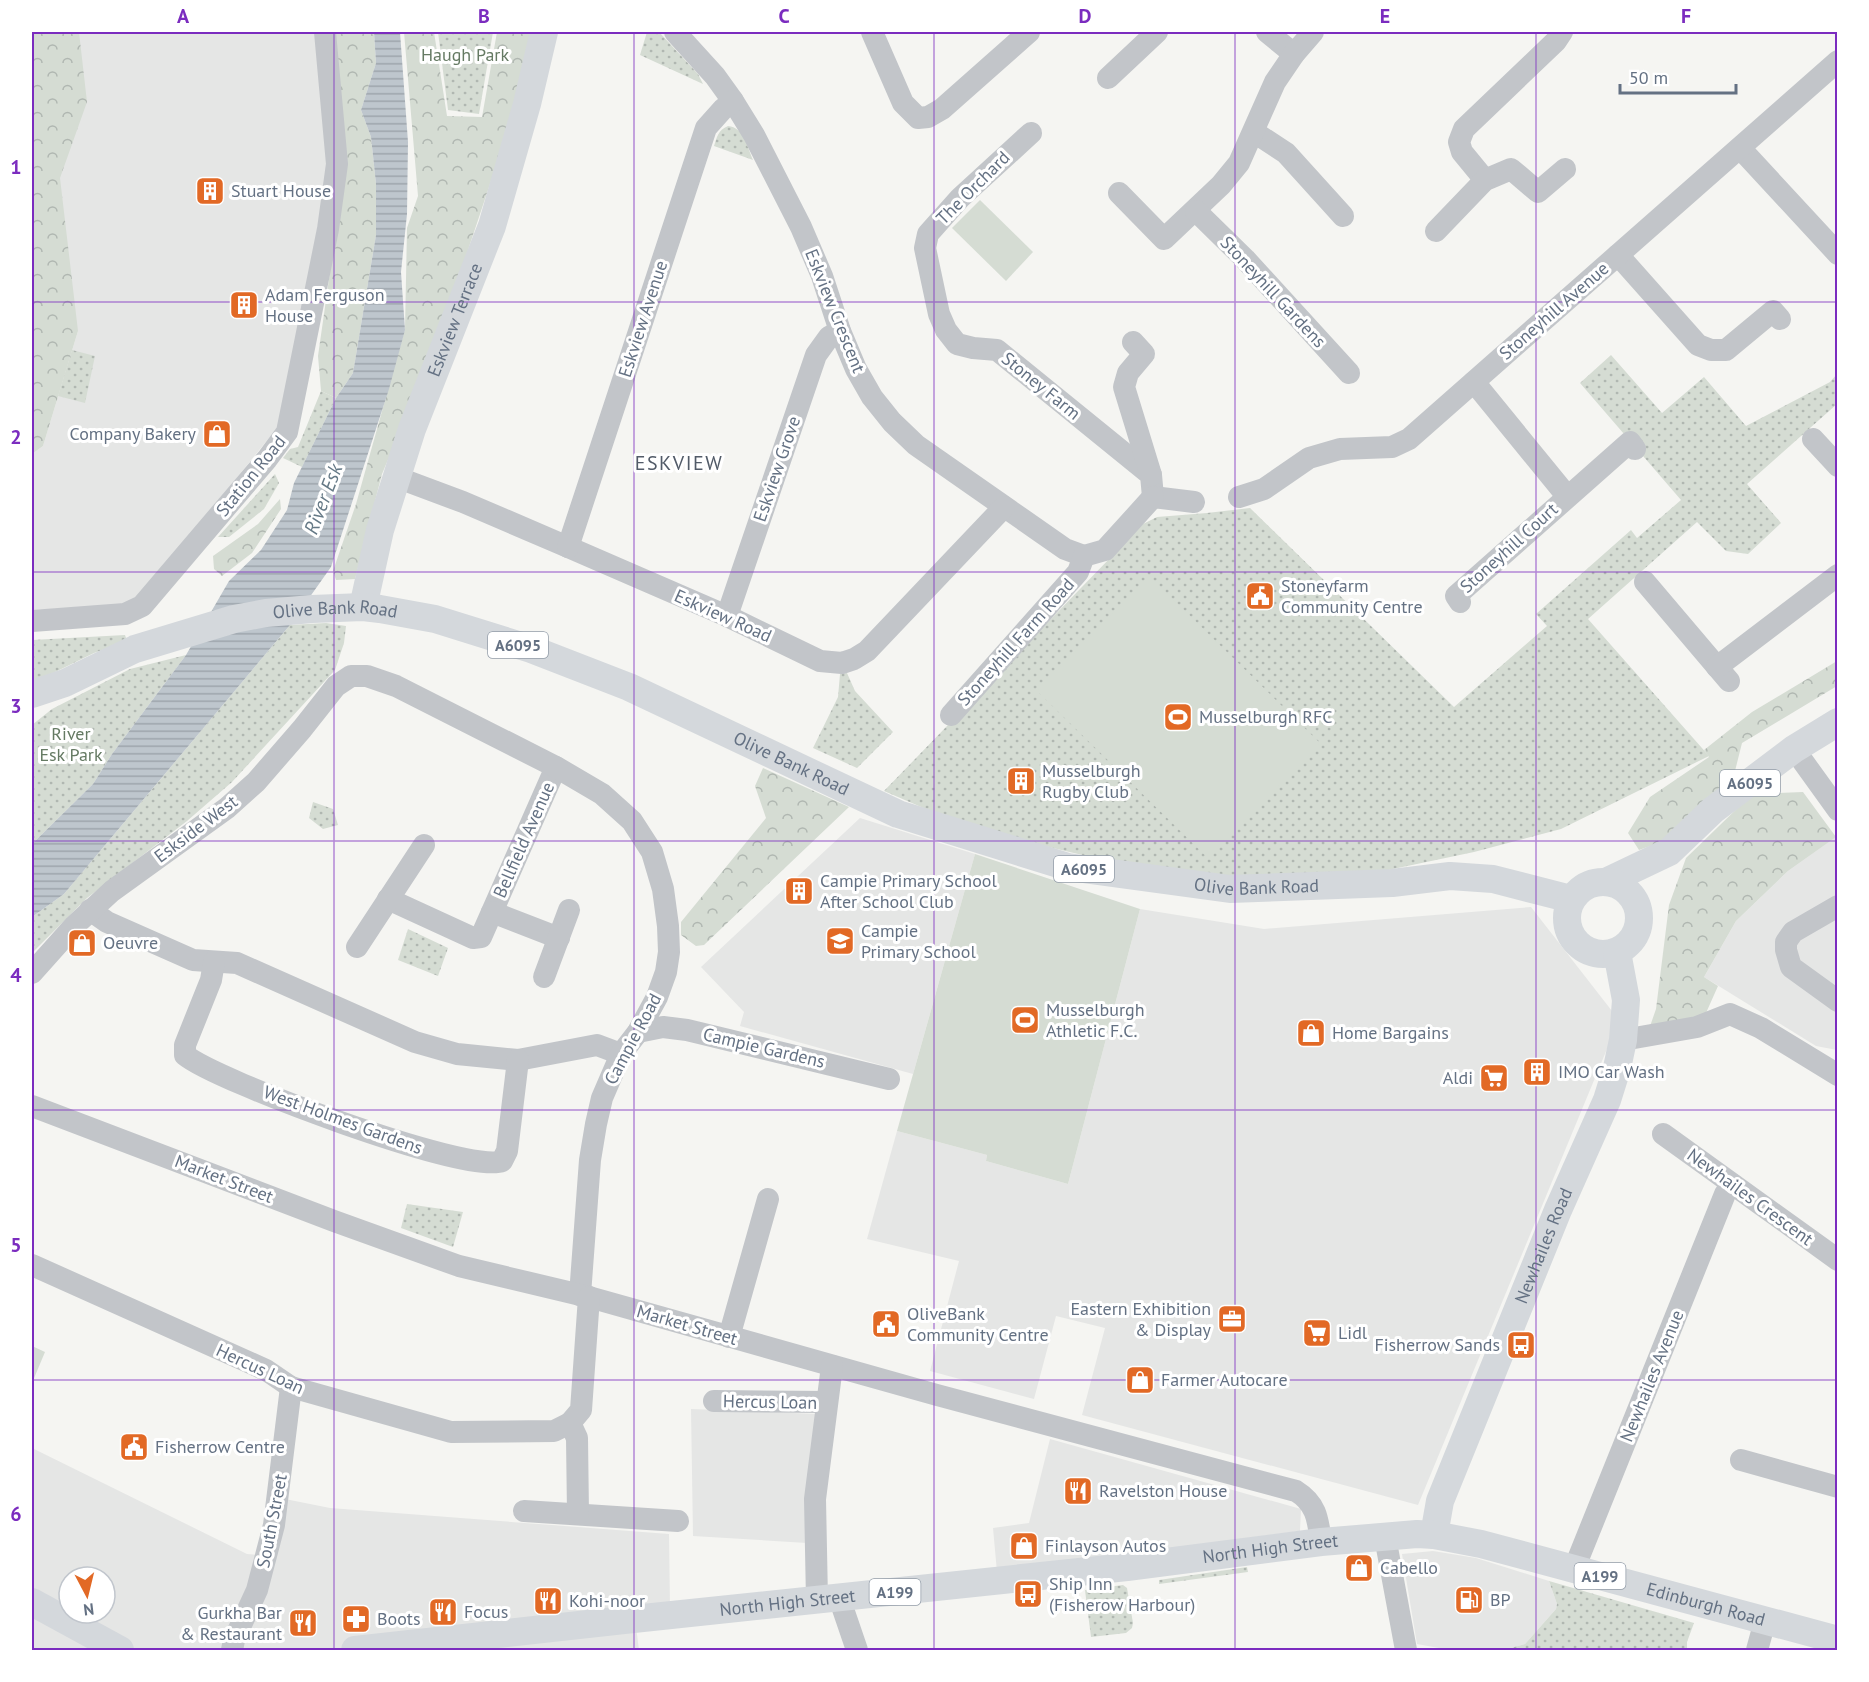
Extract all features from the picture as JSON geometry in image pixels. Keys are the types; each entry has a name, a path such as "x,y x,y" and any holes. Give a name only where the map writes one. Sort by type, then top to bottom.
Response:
{"main road":[{"name":"Eskview Terrace","path":"363,607 380,530 412,429 492,225 524,115 544,32"},
{"name":"Olive Bank Road","path":"32,694 65,683 135,649 244,617 312,609 363,607 403,612 531,649 629,687 898,814 1068,867 1230,889 1392,883 1450,876 1493,879 1571,898"},
{"name":"A6095","path":"1571,898 1587,885 1608,882 1669,852 1713,810 1794,749 1838,722"},
{"name":"A6095","path":"1617,952 1628,945 1635,935 1639,923 1639,911 1669,852"},
{"path":"1608,882 1628,891 1639,911"},
{"path":"1571,898 1566,922 1577,944 1597,954 1617,952"},
{"name":"Newhailes Road","path":"1434,1534 1440,1502 1558,1210 1607,1100 1623,1040 1626,1000 1617,952"},
{"name":"North High Street","path":"355,1650 1127,1567 1321,1542 1417,1533 1434,1534"},
{"name":"Edinburgh Road","path":"1434,1534 1481,1544 1838,1640"},
{"path":"32,1602 120,1650"}],"street":[{"name":"Station Road","path":"32,621 124,614 142,606 267,459 287,432 328,229 337,164 325,32"},
{"name":"Eskview Crescent","path":"675,32 715,76 754,135 801,227 822,276 840,331 856,369 872,397 892,422 916,444 1065,549 1084,556"},
{"path":"872,32 903,103 918,118 928,117 942,110 1029,32"},
{"path":"1108,78 1157,32"},
{"path":"1267,32 1294,54"},
{"path":"1119,193 1164,239 1221,186 1239,163 1275,82 1294,54 1313,32"},
{"path":"1485,180 1462,152 1459,142 1464,129 1548,49 1562,32"},
{"name":"Stoneyhill Avenue","path":"1239,497 1264,489 1309,458 1340,449 1392,447 1409,439 1837,64"},
{"name":"Eskview Avenue","path":"567,547 706,128 733,101"},
{"path":"1254,132 1286,153 1343,216"},
{"name":"The Orchard","path":"925,249 928,234 960,198 1031,133"},
{"path":"1740,148 1838,254"},
{"path":"1436,231 1485,180 1511,169 1538,192 1565,169"},
{"name":"Stoneyhill Gardens","path":"1196,211 1245,259 1349,374"},
{"name":"Stoney Farm","path":"925,249 939,314 946,330 957,344 997,350 1152,486"},
{"path":"1618,255 1698,345 1711,350 1726,350 1773,311 1780,319"},
{"name":"Eskview Grove","path":"727,616 816,355 829,337 840,331"},
{"path":"1133,342 1144,354 1128,373 1124,387 1152,486"},
{"name":"Stoneyhill Court","path":"1474,382 1567,496"},
{"path":"1813,439 1838,466"},
{"name":"Stoneyhill Court","path":"1460,602 1456,596 1567,496 1630,442 1635,448"},
{"name":"Eskview Road","path":"396,477 463,502 727,616 820,661 842,663 867,651 1005,507"},
{"path":"1152,486 1194,502"},
{"path":"1084,556 1105,550 1152,486"},
{"name":"Stoneyhill Farm Road","path":"951,715 1078,572 1084,556"},
{"path":"1645,582 1723,674 1838,574"},
{"name":"Campie Road","path":"351,676 367,676 396,686 556,767 602,794 632,821 652,852 660,879 669,926 666,972 657,997 638,1032 621,1053 602,1098 591,1151 581,1410 570,1423"},
{"name":"Eskside West","path":"32,973 90,910 112,891 227,808 256,782 303,729 336,686 351,676"},
{"path":"1794,749 1838,810"},
{"name":"Bellfield Avenue","path":"388,899 473,938 481,937 556,767"},
{"path":"357,947 424,845"},
{"path":"1838,906 1794,932 1786,942 1785,950 1791,968 1838,1001"},
{"path":"90,910 107,922 193,960 237,963 415,1042 457,1054 518,1060 597,1045 621,1053"},
{"path":"544,977 569,910"},
{"name":"Bellfield Avenue","path":"492,912 558,938"},
{"name":"West Holmes Gardens","path":"214,962 211,980 185,1045 185,1055 250,1087 380,1137 492,1164 502,1161 507,1151 518,1060"},
{"path":"1623,1040 1697,1027 1730,1014 1761,1028 1838,1075"},
{"name":"Campie Gardens","path":"638,1032 663,1027 687,1030 889,1079"},
{"name":"Market Street","path":"32,1106 459,1266 585,1296 832,1366 1296,1491 1308,1499 1315,1511 1321,1542"},
{"name":"Newhailes Crescent","path":"1663,1134 1838,1260"},
{"name":"Newhailes Avenue","path":"1574,1569 1725,1194 1732,1184"},
{"path":"729,1337 770,1207"},
{"name":"Hercus Loan","path":"32,1265 266,1370 291,1387 451,1432 554,1431 570,1423"},
{"path":"832,1366 815,1499 829,1599 843,1610 857,1650"},
{"name":"South Street","path":"232,1650 234,1640 257,1590 274,1525 291,1387"},
{"name":"Hercus Loan","path":"714,1401 826,1402"},
{"path":"570,1423 577,1438 578,1515"},
{"path":"1741,1460 1838,1487"},
{"path":"524,1511 678,1521"},
{"path":"1385,1537 1406,1650"},
{"path":"1757,1650 1765,1621"}],"shaded area":[{"path":"32,32 329,32 327,177 281,423 139,599 126,605 32,610 32,454 43,446 78,331 48,322 32,323"},
{"name":"Campie Primary School","path":"860,818 975,854 913,1074 740,1026 744,1012 701,967"},
{"path":"1837,836 1837,1050 1816,1046 1704,977 1736,921 1788,871"},
{"path":"1531,907 1619,1020 1418,1505 1082,1415 1105,1328 1056,1316 1034,1399 930,1371 959,1261 867,1239 897,1131 987,1155 986,1161 1068,1184 1140,909 1264,929"},
{"path":"691,1409 818,1414 807,1543 693,1536"},
{"path":"1050,1439 1301,1509 1300,1531 997,1572 993,1528 1029,1523"},
{"path":"32,1448 247,1554 259,1555 270,1496 330,1508 669,1534 670,1609 634,1611 639,1650 32,1650"},
{"path":"1433,1551 1476,1558 1549,1581 1557,1604 1556,1609 1525,1644 1504,1650 1450,1650 1417,1644 1402,1554"}],"green space":[{"path":"32,32 79,32 87,102 60,178 78,331 43,446 32,454 33,125"},
{"path":"329,32 374,32 376,63 361,110 371,137 376,184 376,235 353,373 336,398 321,391 318,356 345,167"},
{"path":"404,32 434,32 447,116 482,117 497,32 532,32 512,118 437,343 382,474 355,579 336,580 333,571 356,504 405,329 407,228 418,196"},
{"name":"Haugh Park","path":"438,32 493,32 479,114 448,110"},
{"path":"647,32 659,32 698,74 703,84 640,55"},
{"path":"728,126 738,130 741,134 753,160 714,146 720,132"},
{"path":"980,200 1033,252 1006,281 952,228"},
{"path":"72,350 95,356 85,403 58,396"},
{"path":"1611,355 1662,413 1704,377 1746,426 1830,382 1837,374 1837,404 1747,484 1781,523 1748,554 1726,551 1697,522 1588,619 1709,756 1561,829 1474,852 1374,873 1272,882 1167,875 963,825 884,791 1143,524 1157,517 1250,508 1454,707 1547,626 1536,614 1631,530 1637,538 1681,500 1580,383"},
{"path":"321,391 336,398 302,467 283,458 290,449 298,447"},
{"path":"275,474 279,483 264,509 229,537 218,537"},
{"path":"280,499 281,509 252,553 222,576 214,569 213,556 258,524"},
{"name":"Musselburgh RFC","path":"1149,576 1320,743 1208,858 1037,691"},
{"path":"326,623 346,626 344,643 335,670 232,782 187,821 87,898 32,953 32,917 64,894 290,625"},
{"path":"125,635 127,641 94,653 47,676 32,680 32,640"},
{"name":"River Esk Park","path":"186,655 112,754 93,784 32,844 32,725 52,709 130,669"},
{"path":"1837,661 1837,686 1742,743 1731,787 1667,840 1639,850 1628,833 1650,797 1709,757 1704,750 1752,712"},
{"path":"847,673 855,691 893,732 857,768 813,748 838,697 840,674"},
{"path":"763,768 849,807 704,945 696,946 681,935 681,922 766,818 755,786"},
{"path":"1803,792 1836,837 1788,871 1736,921 1704,977 1718,986 1702,1022 1648,1032 1656,1009 1669,905 1686,858 1752,794"},
{"path":"313,802 333,809 338,825 323,829 309,818"},
{"name":"Musselburgh Athletic F.C.","path":"975,854 1140,909 1068,1184 986,1161 987,1155 897,1131"},
{"path":"408,929 448,948 438,976 398,960"},
{"path":"407,1204 463,1212 453,1247 401,1228"},
{"path":"32,1346 45,1352 32,1383"},
{"path":"1247,1567 1248,1572 1159,1584 1159,1580"},
{"path":"1549,1581 1694,1623 1687,1642 1687,1650 1504,1650 1525,1644 1556,1609 1557,1604"},
{"path":"1123,1585 1127,1588 1132,1628 1126,1633 1091,1637 1085,1590"}],"water":[{"name":"River Esk","path":"374,32 400,32 408,142 407,214 401,272 405,330 389,389 331,567 290,625 64,894 32,917 32,844 93,784 112,754 186,655 229,581 261,550 287,510 294,483 336,398 353,373 376,235 376,184 371,137 361,110 376,63"}],"place":[{"name":"Stuart House","path":"210,191"},
{"name":"Adam Ferguson House","path":"244,305"},
{"name":"Company Bakery","path":"217,434"},
{"name":"Stoneyfarm Community Centre","path":"1260,596"},
{"name":"Musselburgh RFC","path":"1178,717"},
{"name":"Musselburgh Rugby Club","path":"1021,781"},
{"name":"Campie Primary School After School Club","path":"799,891"},
{"name":"Campie Primary School","path":"840,941"},
{"name":"Oeuvre","path":"82,943"},
{"name":"Musselburgh Athletic F.C.","path":"1025,1020"},
{"name":"Home Bargains","path":"1311,1033"},
{"name":"IMO Car Wash","path":"1537,1072"},
{"name":"Aldi","path":"1494,1078"},
{"name":"Eastern Exhibition & Display","path":"1232,1319"},
{"name":"OliveBank Community Centre","path":"886,1324"},
{"name":"Lidl","path":"1317,1333"},
{"name":"Fisherrow Sands","path":"1521,1345"},
{"name":"Farmer Autocare","path":"1140,1380"},
{"name":"Fisherrow Centre","path":"134,1447"},
{"name":"Ravelston House","path":"1078,1491"},
{"name":"Finlayson Autos","path":"1024,1546"},
{"name":"Cabello","path":"1359,1568"},
{"name":"Ship Inn (Fisherow Harbour)","path":"1028,1594"},
{"name":"BP","path":"1469,1600"},
{"name":"Kohi-noor","path":"548,1601"},
{"name":"Focus","path":"443,1612"},
{"name":"Boots","path":"356,1619"},
{"name":"Gurkha Bar & Restaurant","path":"303,1623"}],"district":[{"name":"ESKVIEW","path":"679,463"}]}
